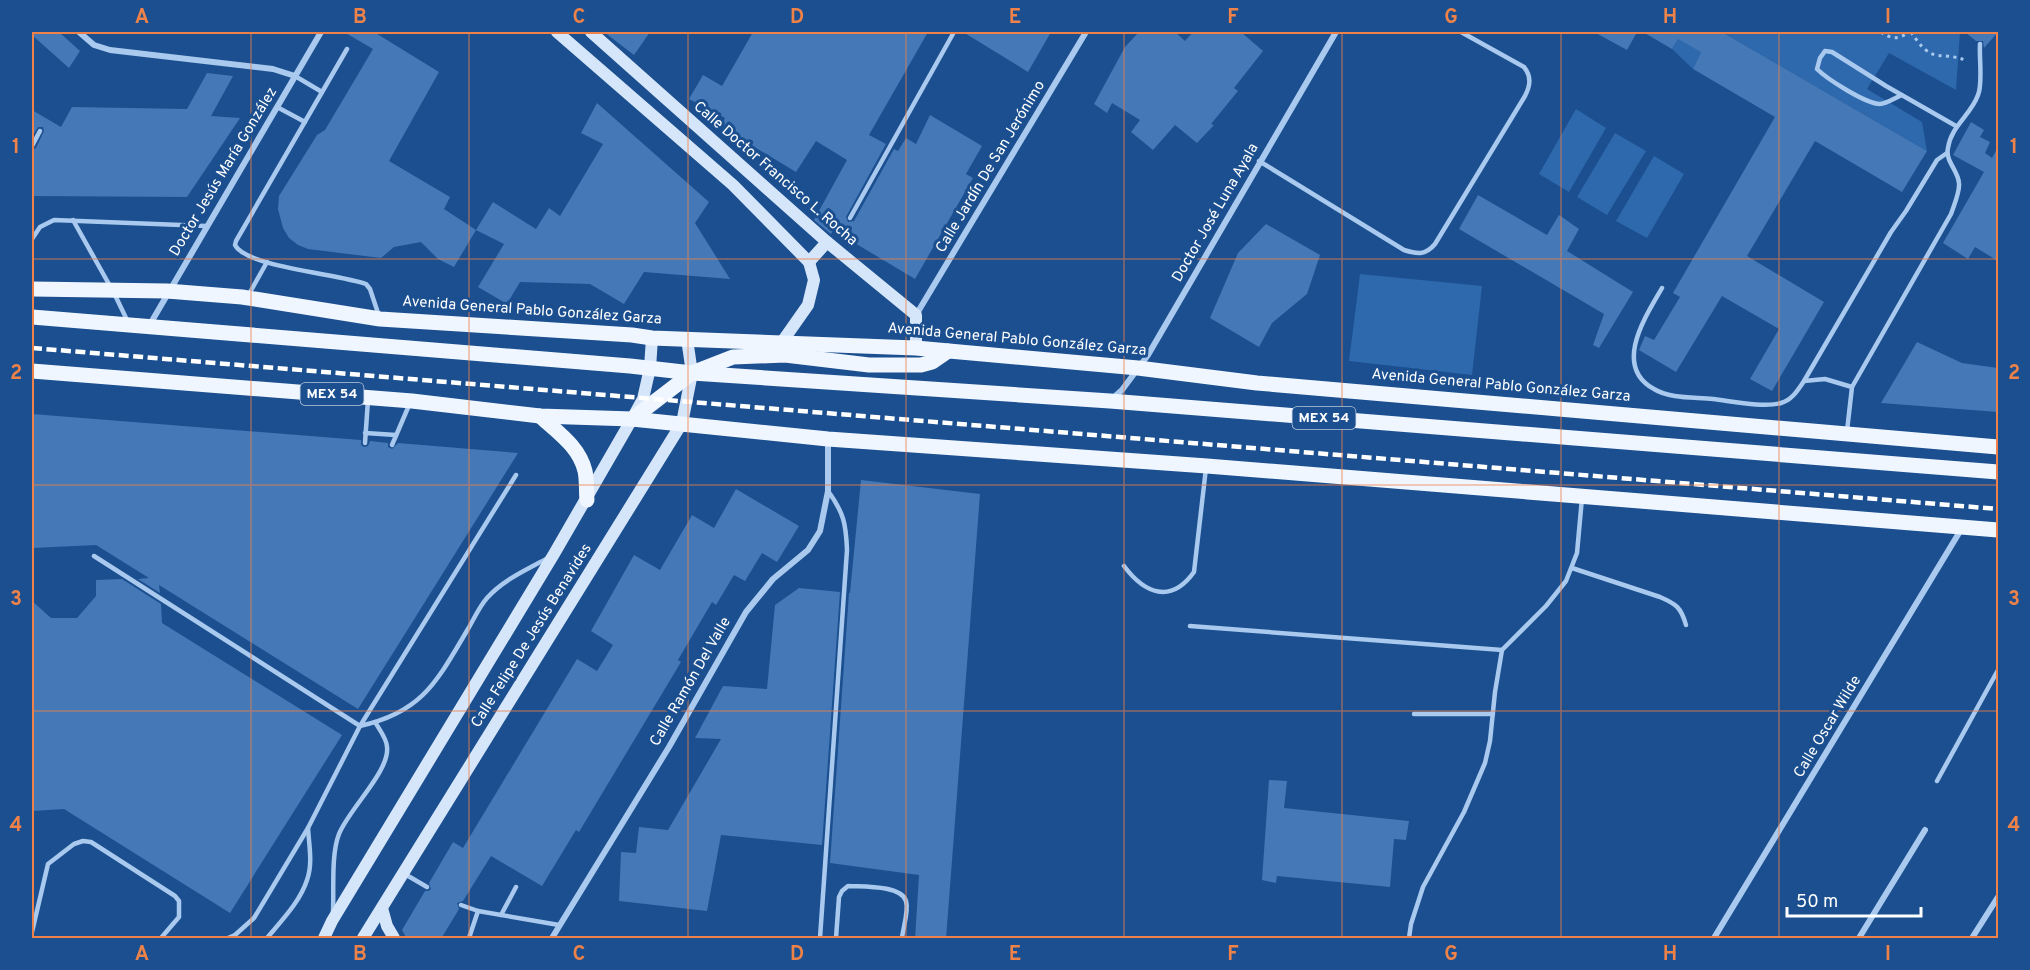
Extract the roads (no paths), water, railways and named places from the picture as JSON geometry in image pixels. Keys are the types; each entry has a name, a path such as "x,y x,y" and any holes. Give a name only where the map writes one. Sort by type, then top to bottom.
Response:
{"main road":[{"name":"Avenida General Pablo González Garza","path":"32,289 167,291 247,297 380,319 632,334 652,338 916,348 1138,368 1257,383 1998,447"},
{"name":"MEX 54","path":"32,317 692,373 1110,401 1998,472"},
{"path":"632,419 692,373 733,357 785,355 869,364 921,365 932,362 948,351"},
{"name":"MEX 54","path":"32,371 369,397 540,416 632,419 828,439 1207,466 1998,530"},
{"path":"540,416 572,444 580,457 585,471 587,500"}],"street":[{"path":"79,32 94,45 110,50 273,69 295,76"},
{"name":"Doctor Jesús María González","path":"148,326 321,32"},
{"path":"557,32 733,185 809,262 814,280 808,305 782,342"},
{"name":"Calle Doctor Francisco L. Rocha","path":"591,32 827,242 916,315"},
{"name":"Calle Jardín De San Jerónimo","path":"916,315 1086,32"},
{"name":"Doctor José Luna Ayala","path":"1110,401 1122,390 1138,368 1174,310 1336,32"},
{"path":"608,74 620,58"},
{"path":"733,185 747,170"},
{"path":"809,262 827,242"},
{"path":"916,315 916,348"},
{"name":"Calle Felipe De Jesús Benavides","path":"324,939 332,921 587,500 643,399 650,368 652,338"},
{"name":"Calle Felipe De Jesús Benavides","path":"363,939 682,423 692,373 687,339"},
{"name":"Calle Ramón Del Valle","path":"552,939 669,747 746,612 773,579 808,550 820,531 828,492 828,439"},
{"name":"Calle Oscar Wilde","path":"1714,939 1963,527"},
{"path":"1859,939 1925,830"},
{"path":"1972,939 1998,897"},
{"path":"382,908 387,926 394,939"}],"lane":[{"path":"850,218 954,32"},
{"path":"1259,161 1404,250 1422,254 1428,252 1525,96 1529,84 1530,77 1524,67 1461,32"},
{"path":"1847,435 1852,387 1951,214 1959,188 1959,180 1947,153 1948,145 1956,126 1979,94 1980,44"},
{"path":"347,49 235,245 242,253 267,262 366,284 370,289 380,319"},
{"path":"1902,95 1881,105 1869,102 1825,77 1817,69 1820,58 1825,51 1832,52 1956,126"},
{"path":"295,76 322,92"},
{"path":"277,107 305,122"},
{"path":"32,146 40,131"},
{"path":"1662,288 1640,326 1634,353 1638,372 1646,383 1654,390 1668,394 1782,403 1793,396 1804,381 1891,232 1937,160 1947,153"},
{"path":"32,239 40,227 54,220 206,226"},
{"path":"73,220 129,325"},
{"path":"247,297 267,262"},
{"path":"1804,381 1825,379 1852,387"},
{"path":"365,442 369,397"},
{"path":"392,445 412,401"},
{"path":"365,433 396,435"},
{"path":"1124,566 1132,576 1152,590 1166,592 1179,589 1187,582 1194,572 1207,466"},
{"path":"228,939 254,918 308,828 360,726 516,475"},
{"path":"819,939 847,550 844,519 828,492"},
{"path":"1409,939 1411,924 1424,887 1464,812 1485,762 1502,650 1546,606 1566,580 1572,568 1579,540 1582,496"},
{"path":"94,556 360,726 405,710 422,698 438,680 485,600 498,587 554,555"},
{"path":"1572,568 1674,603 1682,611 1686,625"},
{"path":"1190,626 1502,650"},
{"path":"1937,781 1998,670"},
{"path":"1414,714 1493,714"},
{"path":"332,921 334,853 339,834 359,800 376,780 385,762 387,746 375,722"},
{"path":"267,939 294,905 307,880 310,857 308,828"},
{"path":"32,932 48,864 74,843 83,841 91,842 175,896 180,909 179,917 161,939"},
{"path":"403,873 427,887"},
{"path":"836,939 839,897 848,886 896,890 903,896 907,903 902,939"},
{"path":"501,915 516,887"},
{"path":"461,905 478,911 559,925"},
{"path":"469,939 478,911"}],"railway":[{"path":"32,348 1998,509"}]}
